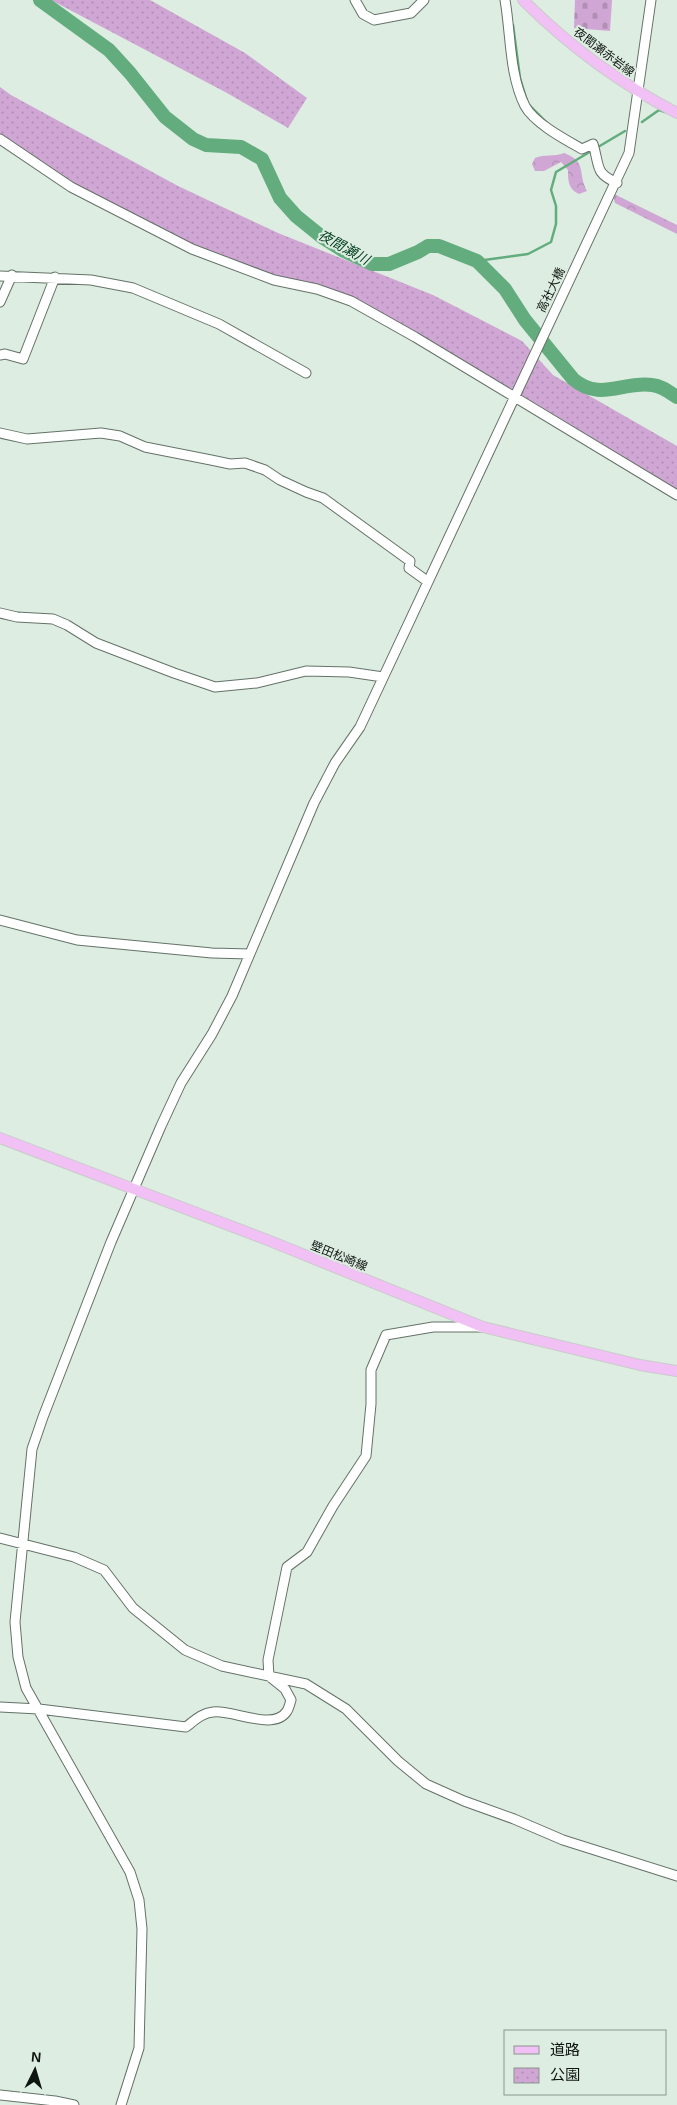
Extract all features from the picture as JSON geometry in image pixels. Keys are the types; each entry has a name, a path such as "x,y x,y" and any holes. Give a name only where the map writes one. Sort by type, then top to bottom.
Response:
{"main road":[{"name":"夜間瀬赤岩線","path":"523,0 549,26 582,53 639,94 677,113"},
{"name":"壁田松崎線","path":"0,1138 265,1239 483,1327 640,1365 677,1371"}],"street":[{"path":"355,0 363,14 374,20 411,13 424,0"},
{"path":"505,0 516,79 525,107 541,123 582,150 593,144 599,170 603,177 617,183"},
{"name":"高社大橋","path":"121,2105 138,2048 142,1929 139,1900 130,1872 26,1688 17,1648 15,1622 32,1449 133,1188 182,1083 212,1034 232,996 314,803 335,763 360,727 513,398 617,183 629,153 639,94 651,0"},
{"path":"0,139 71,187 192,249 274,280 316,288 351,301 415,337 513,398 677,495"},
{"path":"0,302 12,275"},
{"path":"0,276 12,275 91,280 133,288 219,324 306,373"},
{"path":"0,355 5,354 24,359 56,277"},
{"path":"0,433 27,439 101,433 120,436 145,447 230,464 245,462 265,470 280,480 323,498 342,510 372,535 410,561 409,568 427,581"},
{"path":"0,613 17,617 53,618 67,624 96,643 174,673 216,686 256,683 306,671 349,672 383,677"},
{"path":"0,920 77,940 212,954 250,954"},
{"path":"0,1707 186,1726 201,1715 214,1711 260,1719 276,1719 287,1711 291,1700 285,1688 269,1676 268,1660 287,1567 308,1552 333,1506 366,1456 371,1404 371,1370 386,1335 433,1327 483,1327"},
{"path":"0,1538 74,1557 104,1570 132,1608 185,1650 222,1666 306,1684 346,1709 398,1760 426,1784 464,1802 514,1819 564,1840 677,1876"},
{"path":"0,2095 74,2105"}],"green space":[{"path":"51,0 150,0 245,53 307,98 288,128 227,93"},
{"path":"575,0 612,0 610,31 574,28"},
{"path":"0,87 11,95 178,186 278,233 433,295 522,341 553,375 677,446 677,495 351,301 274,280 137,222 0,139"},
{"path":"564,153 571,156 579,164 587,191 579,194 573,190 569,181 568,170 561,162 544,171 535,171 532,164 535,158"},
{"path":"612,193 677,225 677,234 615,203"}],"waterway":[{"name":"夜間瀬川","path":"40,0 109,50 165,117 193,139 206,145 241,147 262,159 280,198 296,216 322,237 344,251 372,264 389,264 428,246 439,246 477,261 505,289 525,320 573,379 583,386 602,390 641,385 656,386 677,397"},
{"path":"513,25 520,78 527,101"},
{"path":"529,105 547,123"},
{"path":"642,122 659,110 665,112"},
{"path":"477,261 528,254 551,242 556,224 556,206 551,190 556,172 625,131"}]}
